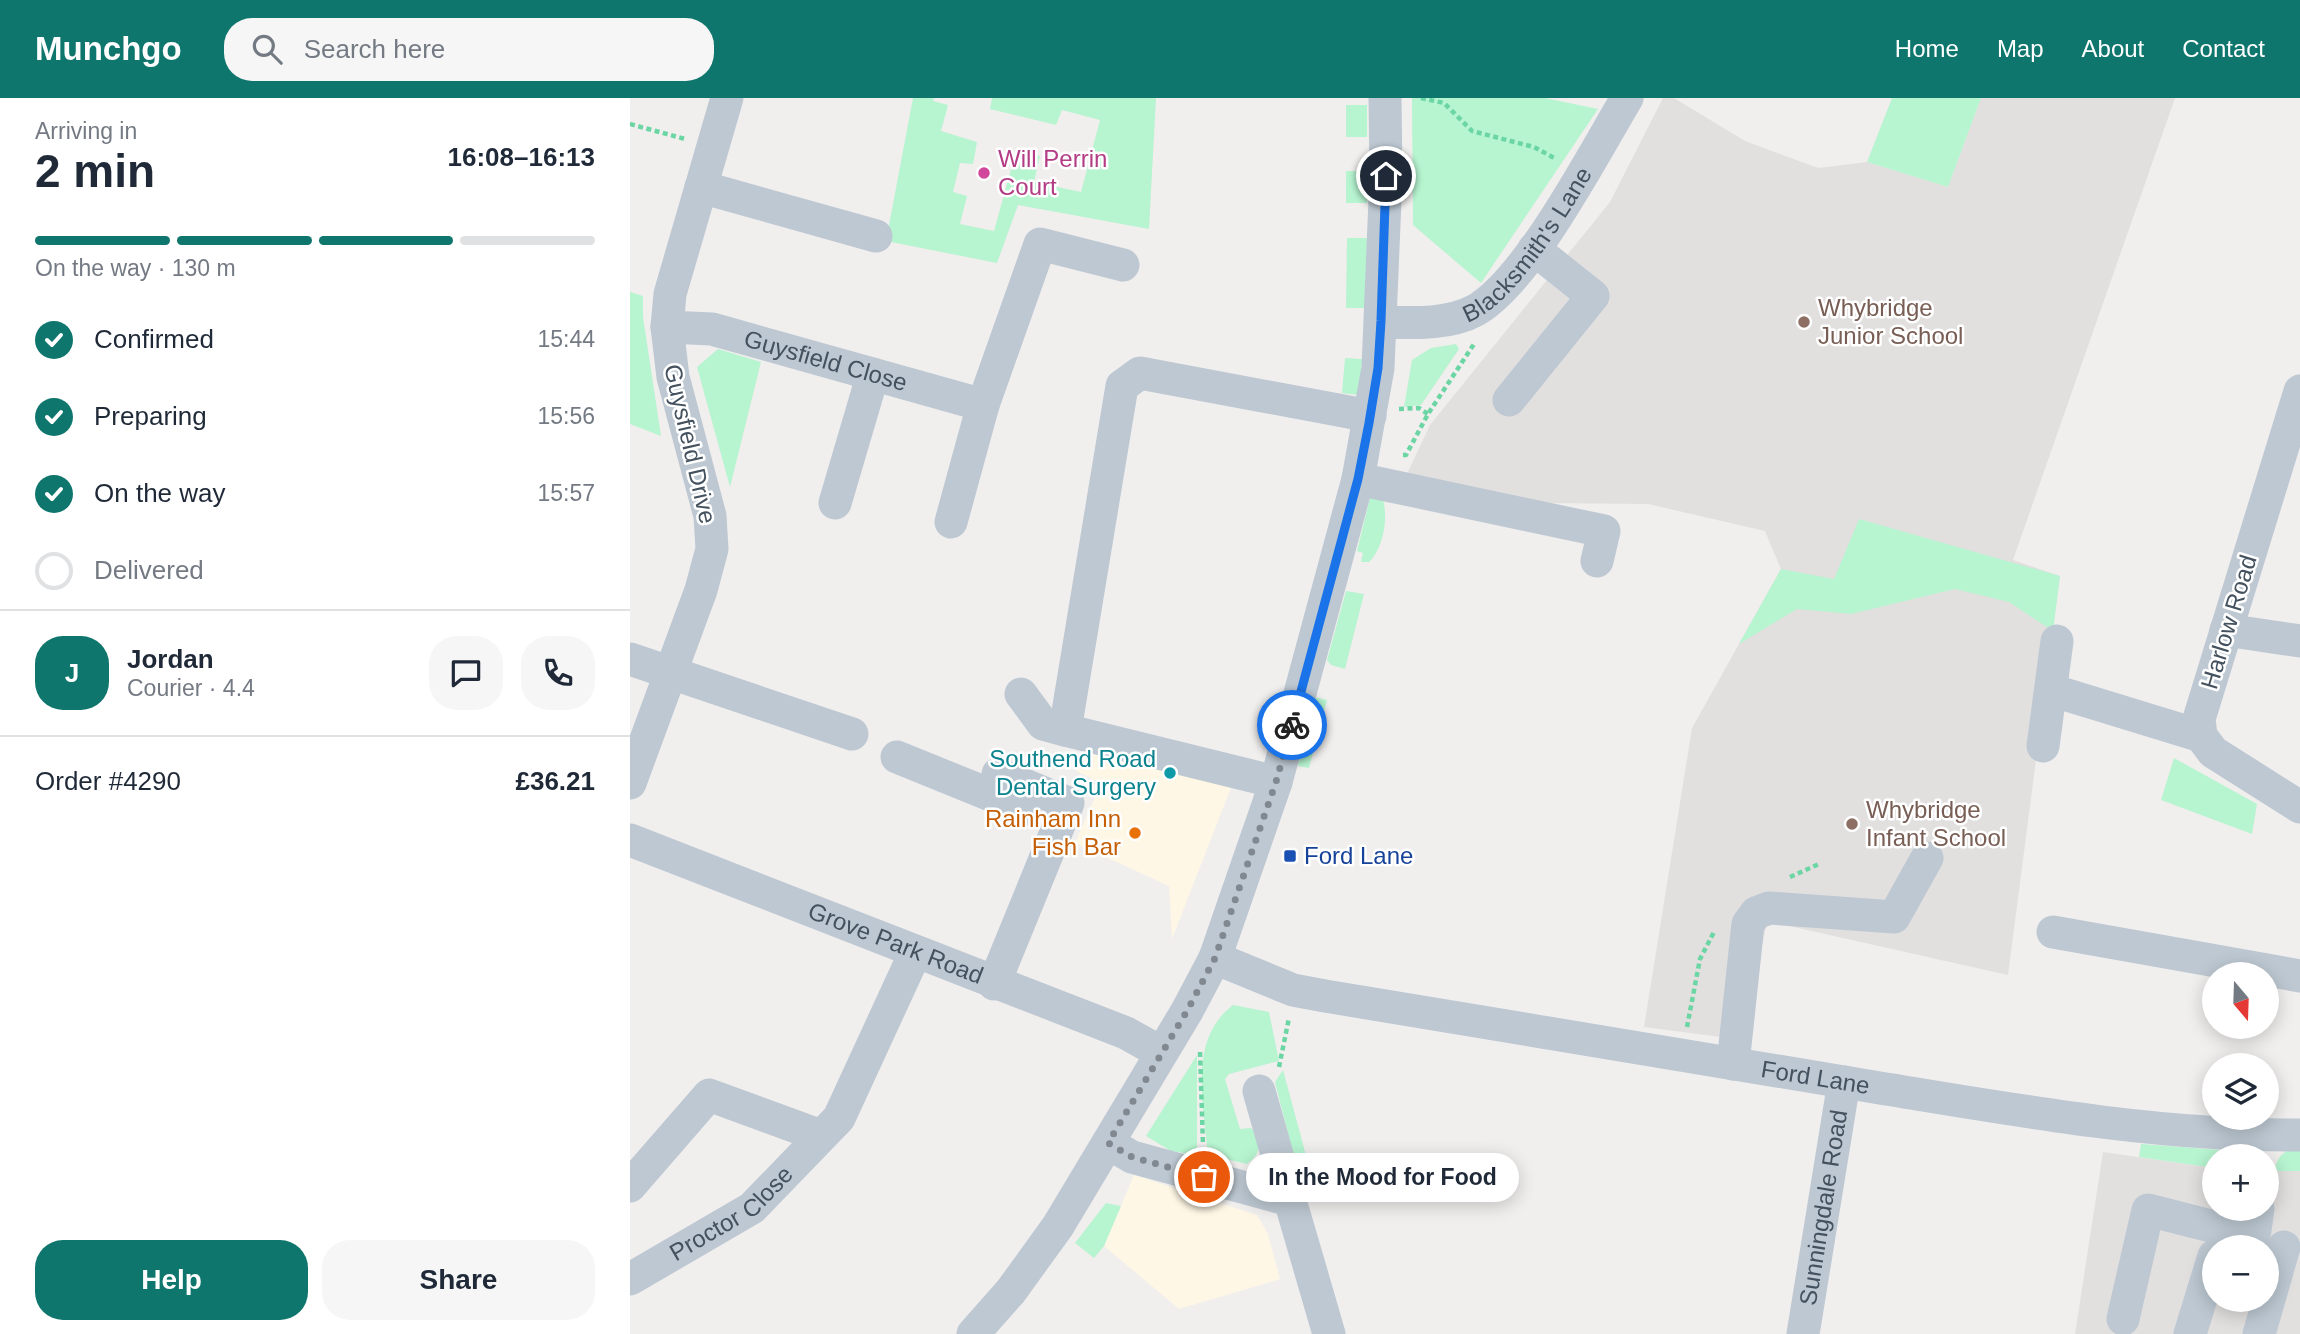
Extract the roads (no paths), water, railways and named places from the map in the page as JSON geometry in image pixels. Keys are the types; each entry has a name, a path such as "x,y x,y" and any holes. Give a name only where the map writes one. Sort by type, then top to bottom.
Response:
{"street":[{"name":"Guysfield Drive","path":"630,783 701,590 712,549 710,516 673,377 667,327 670,294 727,98"},
{"path":"973,1334 1011,1291 1058,1226 1187,1011 1215,958 1276,782 1358,479 1384,412 1381,321 1385,98"},
{"name":"Blacksmith's Lane","path":"1381,321 1449,320 1475,310 1506,286 1534,249 1627,98"},
{"path":"701,187 876,236"},
{"path":"951,522 983,405 1040,244 1123,265"},
{"path":"1509,400 1593,296 1534,249"},
{"name":"Guysfield Close","path":"667,327 712,329 983,405"},
{"path":"1065,730 1122,386 1140,373 1384,412"},
{"path":"835,503 873,374"},
{"name":"Harlow Road","path":"2202,736 2199,719 2299,398"},
{"path":"1358,479 1604,531 1597,561"},
{"path":"2226,630 2300,641"},
{"path":"2043,746 2057,641"},
{"path":"630,659 852,734"},
{"path":"2051,690 2202,736 2213,752 2300,807"},
{"path":"1021,694 1043,724 1276,782"},
{"path":"897,757 1059,824"},
{"path":"994,984 1068,803 998,774"},
{"name":"Grove Park Road","path":"630,841 1126,1033 1160,1052"},
{"path":"1733,1064 1748,924 1756,913 1769,908 1894,917 1927,858"},
{"path":"2053,932 2300,976"},
{"name":"Proctor Close","path":"630,1279 752,1208 839,1118 915,953"},
{"name":"Ford Lane","path":"1215,958 1293,990 1733,1064 2237,1144"},
{"name":"Sunningdale Road","path":"1803,1334 1844,1082"},
{"path":"1259,1091 1329,1334"},
{"name":"Proctor Close","path":"630,1186 709,1095 821,1136"},
{"name":"Ford Lane","path":"2260,1144 2300,1135"},
{"path":"1108,1143 1132,1157 1290,1200"},
{"path":"2123,1320 2148,1209 2202,1236"},
{"path":"2190,1334 2202,1294"},
{"path":"2259,1334 2262,1312"}],"place":[{"name":"Will Perrin Court","path":"984,173"},
{"name":"Whybridge Junior School","path":"1804,322"},
{"name":"Southend Road Dental Surgery","path":"1170,773"},
{"name":"Whybridge Infant School","path":"1852,824"},
{"name":"Rainham Inn Fish Bar","path":"1135,833"},
{"name":"Ford Lane","path":"1290,856"},
{"name":"In the Mood for Food","path":"1204,1177"}]}
